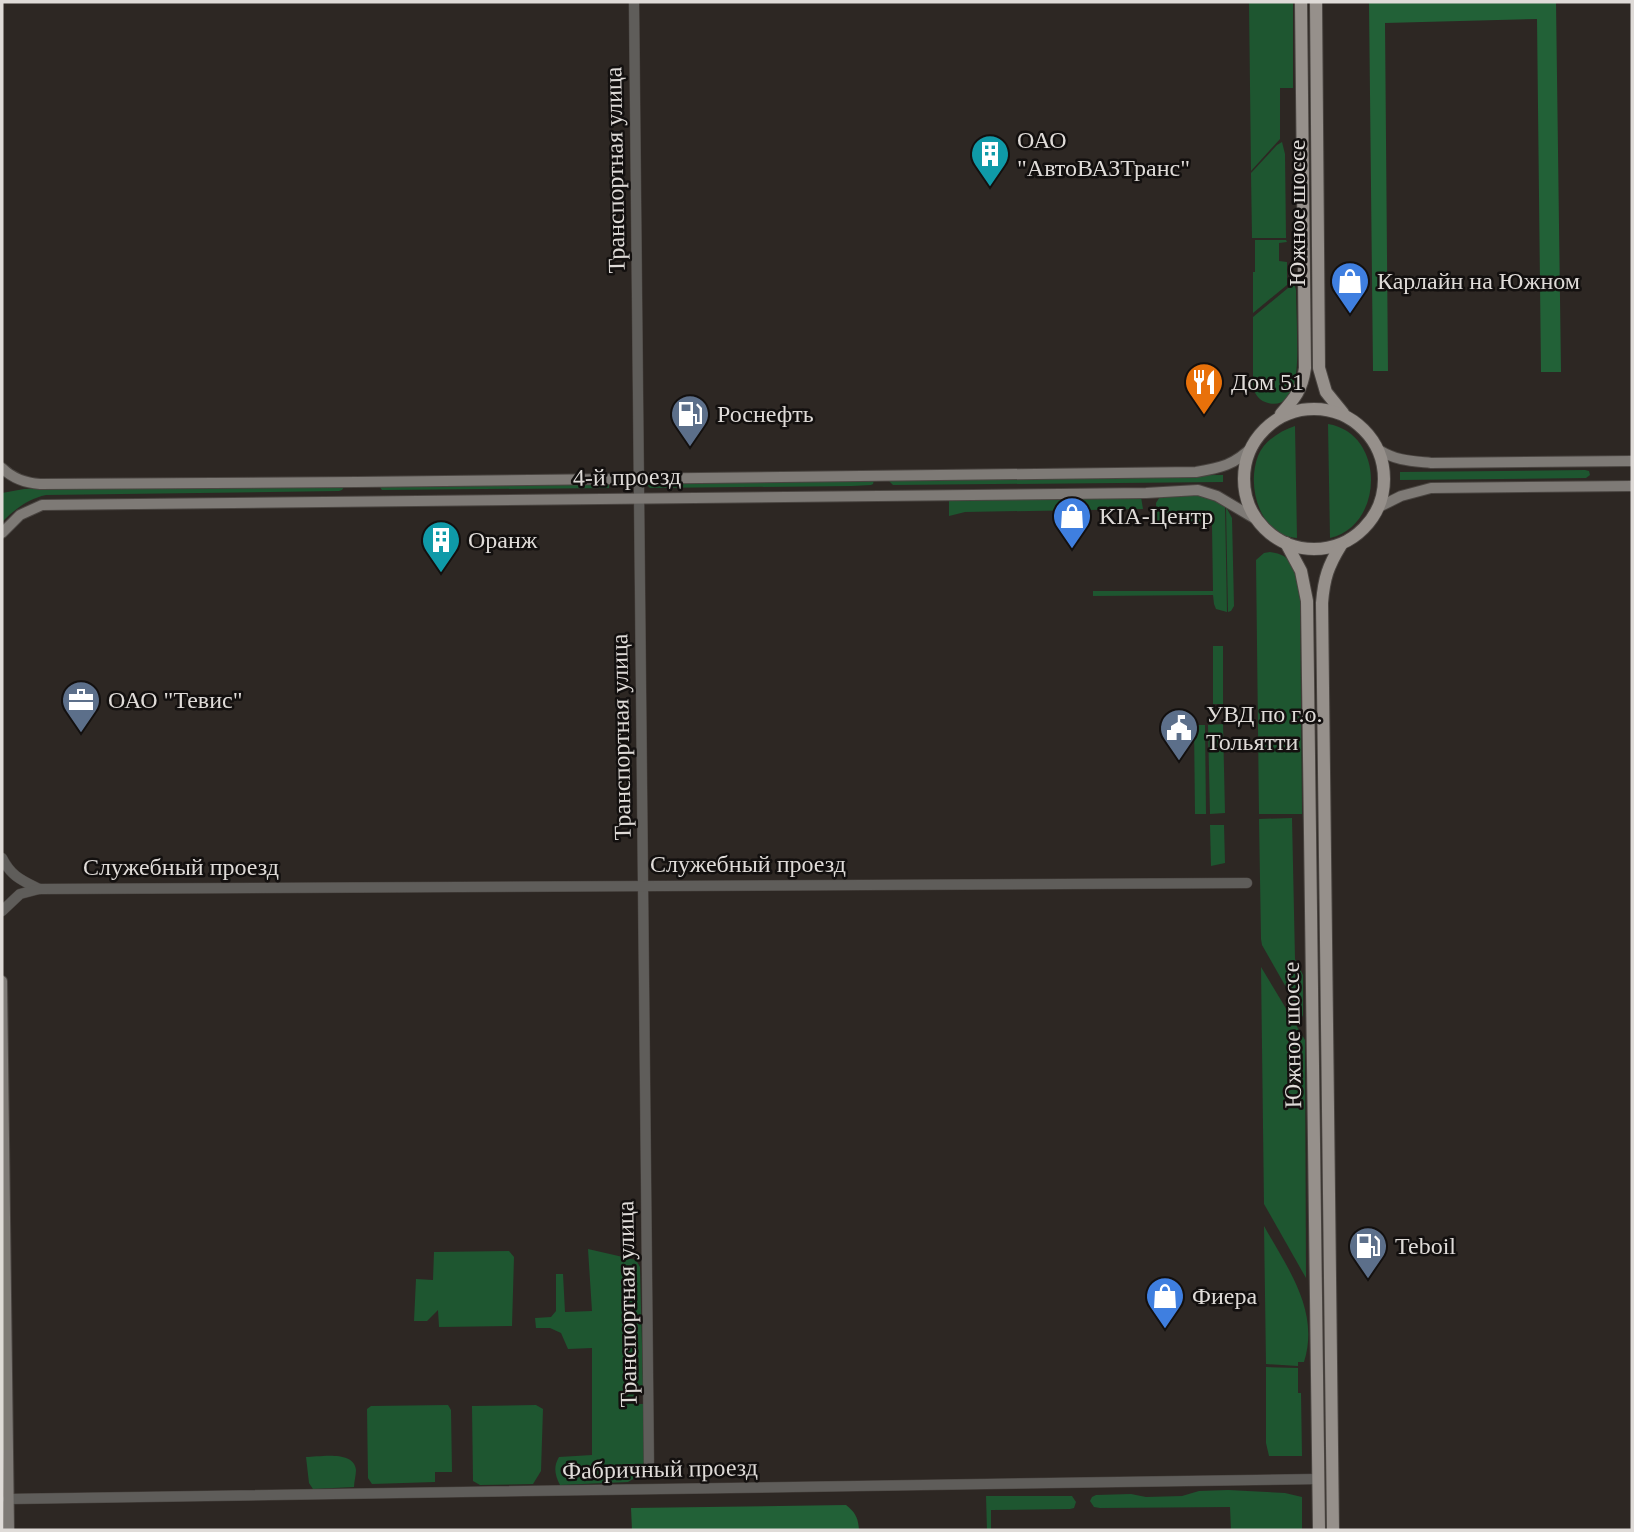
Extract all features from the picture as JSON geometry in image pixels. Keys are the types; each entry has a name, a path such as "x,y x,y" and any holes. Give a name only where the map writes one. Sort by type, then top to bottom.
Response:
{"main road":[{"name":"Южное шоссе","path":"1280,416 1298,394 1305,368 1301,2"},
{"name":"Южное шоссе","path":"1316,2 1319,368 1326,392 1345,416"},
{"path":"1328,409 1345,416 1364,431 1382,458 1385,480 1379,507 1364,528 1341,545 1320,548 1296,547 1286,543 1269,533 1254,518 1245,492 1244,478 1245,465 1252,446 1266,426 1292,411 1328,409"},
{"name":"4-й проезд","path":"2,468 16,479 40,484 1196,472 1226,466 1242,457 1252,446"},
{"path":"1379,450 1391,458 1431,463 1632,461"},
{"path":"1610,461 1610,486"},
{"path":"357,482 358,501"},
{"path":"1379,507 1401,496 1431,488 1632,486"},
{"name":"4-й проезд","path":"2,533 20,515 42,505 358,501 1198,491 1217,496 1254,518"},
{"name":"Южное шоссе","path":"1286,543 1301,571 1307,601 1319,1530"},
{"name":"Южное шоссе","path":"1333,1530 1322,603 1326,572 1341,545"},
{"path":"2,981 5,1499 9,1530"}],"street":[{"name":"Транспортная улица","path":"634,2 649,1472"},
{"path":"2,858 8,869 19,879 39,889"},
{"name":"Служебный проезд","path":"2,911 20,894 39,889 1247,883"},
{"name":"Фабричный проезд","path":"5,1499 1318,1479"}],"green space":[{"path":"1249,2 1293,2 1293,88 1280,88 1280,139 1251,171"},
{"path":"1369,2 1556,2 1561,372 1541,372 1537,19 1385,23 1388,371 1373,371"},
{"path":"1282,142 1285,154 1286,238 1252,238 1251,173"},
{"path":"1255,240 1286,240 1287,242 1279,243 1279,261 1287,262 1287,285 1253,313 1253,272"},
{"path":"1294,283 1297,343 1295,379 1287,398 1279,403 1268,403 1259,398 1253,388 1253,317"},
{"path":"1328,424 1347,431 1360,444 1368,461 1371,480 1369,499 1361,516 1348,530 1330,538"},
{"path":"1295,426 1297,538 1283,535 1265,520 1254,488 1255,466 1264,446 1278,434"},
{"path":"1589,471 1590,475 1586,478 1400,480 1400,472"},
{"path":"1223,475 1223,482 893,485 889,481 893,477"},
{"path":"874,480 871,485 852,486 650,488 647,485 647,483"},
{"path":"609,481 609,488 382,490 379,486"},
{"path":"344,487 339,491 46,495 22,505 2,522 2,493 24,489"},
{"path":"1198,493 1225,505 1227,612 1216,609 1213,595 1093,596 1093,591 1213,591 1212,525 1163,525 1157,522 1156,503 1161,495"},
{"path":"1141,497 1143,509 965,512 949,516 949,499"},
{"path":"1226,507 1232,518 1234,606 1228,612"},
{"path":"1270,552 1288,559 1300,588 1302,814 1259,814 1256,560 1264,553"},
{"path":"1213,646 1223,646 1223,704 1213,704"},
{"path":"1223,724 1225,813 1210,814 1208,725"},
{"path":"1194,725 1205,725 1206,814 1195,814"},
{"path":"1292,818 1295,959 1303,975 1303,1017 1261,939 1259,819"},
{"path":"1210,825 1224,825 1225,863 1211,866"},
{"path":"1261,967 1305,1040 1306,1278 1264,1204"},
{"path":"1264,1226 1291,1274 1305,1308 1308,1343 1304,1362 1298,1362 1298,1366 1266,1364"},
{"path":"588,1249 636,1260 640,1267 643,1385 637,1393 637,1404 643,1404 644,1462 639,1474 628,1482 560,1485 555,1471 559,1457 592,1455 592,1348 568,1349 561,1333 550,1328 536,1328 535,1318 551,1317 556,1311 556,1274 563,1274 565,1312 592,1311"},
{"path":"509,1251 514,1257 512,1326 439,1327 438,1310 427,1321 414,1321 416,1279 433,1280 434,1252"},
{"path":"1266,1367 1298,1368 1302,1456 1269,1456 1266,1443"},
{"path":"448,1405 451,1410 452,1472 435,1472 435,1482 372,1484 368,1478 367,1409 371,1406"},
{"path":"536,1405 543,1409 541,1471 533,1484 480,1485 473,1481 472,1406"},
{"path":"335,1456 349,1460 356,1470 354,1487 313,1489 309,1483 306,1457"},
{"path":"1199,1491 1285,1493 1302,1497 1302,1530 1231,1530 1230,1507 1100,1508 1094,1507 1090,1501 1096,1495 1182,1496"},
{"path":"986,1496 1072,1496 1076,1502 1074,1508 1070,1509 991,1510 991,1530 987,1530"},
{"path":"846,1505 856,1516 859,1530 632,1530 631,1508"}],"place":[{"name":"ОАО \"АвтоВАЗТранс\"","path":"990,188"},
{"name":"Карлайн на Южном","path":"1350,315"},
{"name":"Дом 51","path":"1204,416"},
{"name":"Роснефть","path":"690,448"},
{"name":"KIA-Центр","path":"1072,550"},
{"name":"Оранж","path":"441,574"},
{"name":"ОАО \"Тевис\"","path":"81,734"},
{"name":"УВД по г.о. Тольятти","path":"1179,762"},
{"name":"Teboil","path":"1368,1280"},
{"name":"Фиера","path":"1165,1330"}]}
